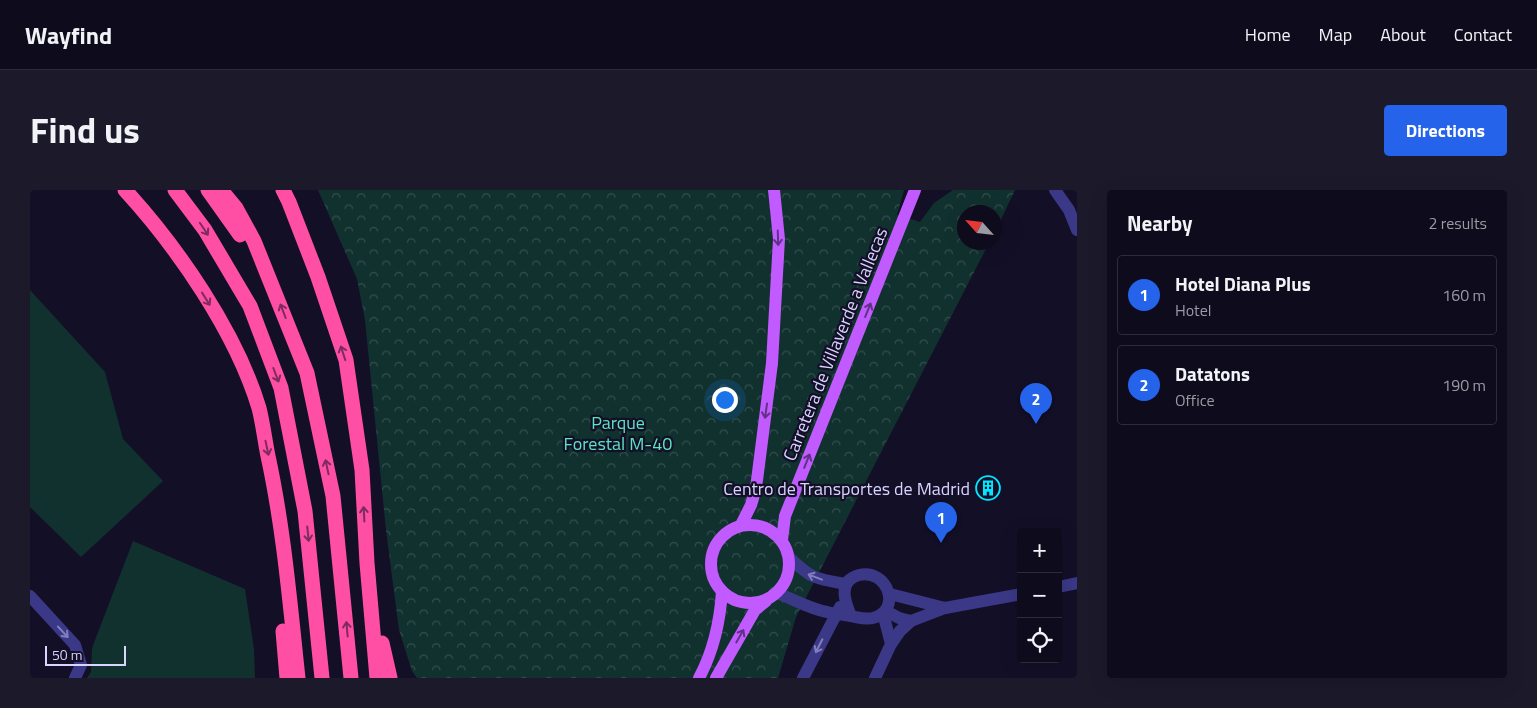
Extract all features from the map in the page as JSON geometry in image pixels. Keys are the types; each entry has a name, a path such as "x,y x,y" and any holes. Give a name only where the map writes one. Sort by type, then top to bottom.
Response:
{"highway":[{"path":"124,190 182,260 217,317 234,350 258,408 278,504 298,678"},
{"path":"176,190 205,230 250,306 281,388 305,511 322,678"},
{"path":"208,190 226,214 272,285"},
{"path":"221,190 236,208 272,285 307,373 333,496 351,678"},
{"path":"271,190 305,248"},
{"path":"283,190 318,277 346,360 362,470 367,563 377,678"},
{"path":"278,504 279,570 287,678"},
{"path":"367,563 390,678"}],"main road":[{"name":"Carretera de Villaverde a Vallecas","path":"741,525 756,488 772,363 779,239 774,190"},
{"name":"Carretera de Villaverde a Vallecas","path":"782,540 785,516 915,190"},
{"path":"716,678 755,610 773,595 785,582 789,570 789,557 782,540 764,526 741,525 722,537 711,557 711,569 715,581 722,592 733,599 745,603 758,602 773,595"},
{"path":"700,678 710,658 720,623 722,592"}],"street":[{"path":"1055,190 1069,210 1077,230"},
{"path":"789,557 807,574 824,581 846,584"},
{"path":"852,616 843,597 846,584 858,575 870,574 882,580 890,594 945,608"},
{"path":"1062,586 1077,583"},
{"path":"890,594 884,612 891,644"},
{"path":"773,595 825,612 872,618 884,612 912,621"},
{"path":"875,678 891,644 900,630 912,621 945,608 1017,595"},
{"path":"30,596 75,645 81,665 75,678"},
{"path":"803,678 844,600"}],"green space":[{"name":"Parque Forestal M-40","path":"318,190 904,190 897,215 920,222 934,203 953,190 1015,190 1002,217 1002,205 957,205 957,250 985,250 796,617 778,678 417,678 412,671 399,630 386,530 365,320 357,279"},
{"path":"30,290 105,372 123,439 163,481 81,557 30,507"},
{"path":"133,541 245,589 254,649 255,678 87,678 91,672 92,648"}],"place":[{"name":"Datatons","path":"1036,424"},
{"name":"Centro de Transportes de Madrid","path":"988,488"},
{"name":"Hotel Diana Plus","path":"941,543"}]}
